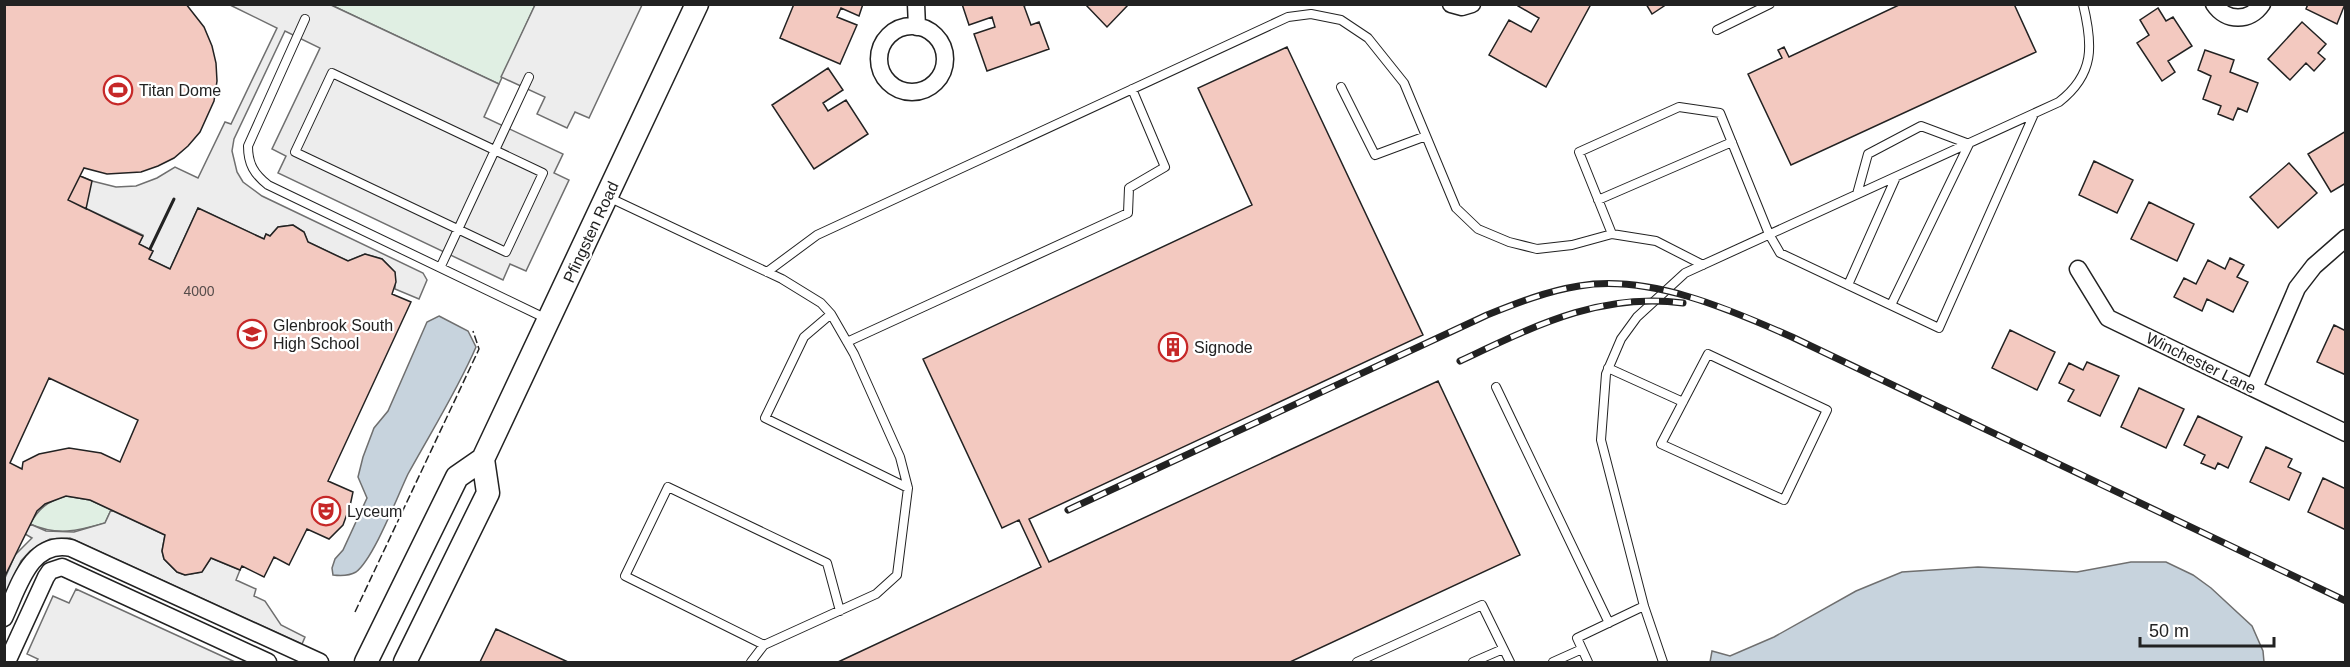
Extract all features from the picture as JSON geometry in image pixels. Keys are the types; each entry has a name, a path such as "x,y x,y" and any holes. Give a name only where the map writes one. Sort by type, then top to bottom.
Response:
{"main road":[{"name":"Pfingsten Road","path":"366,663 457,477 483,459 697,4"},
{"path":"405,663 488,493 483,459"}],"street":[{"path":"916,4 917,27"},
{"path":"1451,4 1462,7 1472,4"},
{"path":"2214,4 2223,14 2242,18 2251,15 2262,4"},
{"path":"2254,388 2297,288 2313,266 2346,238"},
{"name":"Winchester Lane","path":"2078,269 2108,318 2346,434"},
{"path":"4,618 31,563 39,554 60,546 71,548 320,663"},
{"path":"7,663 46,577 51,571 62,567 268,663"}],"lane":[{"path":"1717,30 1770,4"},
{"path":"1663,663 1644,606 1600,440 1608,368 1621,339 1637,317 1685,273 2059,102 2075,90 2086,68 2090,47 2083,4"},
{"path":"767,272 817,236 1288,17 1311,14 1341,20 1368,38 1404,83 1456,208 1478,229 1509,242 1537,249 1572,245 1612,234 1656,241 1703,265"},
{"path":"305,19 251,135 248,146 251,167 257,177 268,185 441,266 549,320"},
{"path":"332,73 495,150 543,173 506,252 295,152 332,73"},
{"path":"441,266 528,77"},
{"path":"1341,87 1375,155 1426,135"},
{"path":"847,342 1128,213 1129,188 1165,167 1132,89"},
{"path":"1612,234 1579,152 1679,107 1720,113 1769,234 1780,253 1940,328 2034,114"},
{"path":"1857,194 1868,154 1921,126 1969,144"},
{"path":"1598,200 1732,142"},
{"path":"1891,305 1969,144"},
{"path":"1848,285 1896,177"},
{"path":"608,196 767,272 821,303 831,314 847,342 900,457 908,488 897,575 876,594 765,645 751,663"},
{"path":"831,314 804,337 765,418 908,488"},
{"path":"1708,354 1827,410 1784,500 1662,444 1683,402 1708,354"},
{"path":"1608,368 1683,402"},
{"path":"1496,387 1609,623"},
{"path":"765,645 625,576 668,487 827,563 840,610"},
{"path":"1357,663 1482,604 1510,663"},
{"path":"1588,663 1577,638 1644,606"},
{"path":"1473,663 1503,649"},
{"path":"1553,663 1582,649"}],"green space":[{"path":"331,5 535,5 499,84"},
{"path":"66,496 90,500 111,510 105,523 68,531 49,530 30,524 45,506"}],"shaded area":[{"path":"228,4 331,5 499,84 484,117 563,154 554,173 569,180 526,271 510,264 503,280 278,173 286,156 272,149 320,48 285,31 234,139 232,151 237,172 243,182 262,196 423,273 427,280 419,299 395,289 395,272 382,259 365,254 348,261 308,242 304,232 293,225 278,227 270,236 266,234 264,239 198,208 170,269 149,259 153,251 139,244 143,235 68,200 80,176 116,187 136,186 157,178 175,167 198,178 225,122 231,124 277,28"},
{"path":"535,5 642,5 589,118 575,112 567,128 537,114 545,97 501,77"},
{"path":"439,316 468,331 476,347 408,474 370,554 356,572 333,575 332,568 335,559 343,550 367,498 358,477 374,428 388,411 427,322"},
{"path":"111,510 165,535 162,551 164,559 177,572 185,575 201,572 211,558 240,570 236,580 256,589 254,596 265,601 281,625 305,637 302,644 70,538 50,539 30,551 21,561 5,597 5,578 15,555 32,538 25,534 30,524 46,531 74,532 105,523"},
{"path":"2131,562 2166,562 2193,575 2211,588 2252,626 2263,651 2264,662 1710,662 1712,651 1730,656 1774,637 1856,591 1902,572 1978,567 2077,572"},
{"path":"76,589 235,662 36,662 38,659 27,654 53,596 69,603"}],"building":[{"name":"Glenbrook South High School","path":"4,4 186,4 204,27 216,63 217,81 214,101 200,132 174,158 141,172 107,174 84,168 68,200 143,236 139,244 153,251 149,259 170,269 198,208 264,239 266,234 270,236 278,227 293,225 304,232 308,242 348,261 365,254 382,259 395,272 396,282 392,294 411,302 328,481 353,492 350,506 343,525 329,539 307,529 289,565 274,557 264,577 242,566 240,570 211,558 202,572 185,575 177,572 164,559 162,551 165,535 90,500 66,496 45,504 37,511 4,578","holes":["49,378 138,420 120,462 101,453 69,448 39,454 23,462 22,469 10,463"]},
{"path":"794,4 863,4 859,16 841,8 837,17 857,25 840,64 780,38"},
{"path":"962,4 1029,4 1024,6 1031,25 1039,22 1049,49 987,71 974,34 995,27 992,17 969,25"},
{"path":"1085,4 1129,4 1107,27"},
{"path":"1519,4 1591,4 1546,87 1489,55 1509,20 1531,32 1539,18 1518,6"},
{"path":"1646,4 1667,4 1652,14"},
{"path":"1901,4 2014,4 2036,52 1791,165 1748,74 1782,58 1778,50 1784,47 1789,57"},
{"path":"2308,4 2345,4 2337,24 2306,9"},
{"path":"2158,8 2166,21 2173,17 2192,46 2168,61 2175,72 2162,81 2137,43 2149,35 2140,20"},
{"path":"2302,22 2326,44 2318,53 2325,59 2314,71 2306,63 2290,80 2268,59"},
{"name":"Signode","path":"1287,47 1423,335 1029,519 1049,562 1438,381 1520,555 1290,662 838,662 1041,567 1019,520 1002,528 923,359 1252,205 1198,88"},
{"path":"2205,50 2234,60 2230,72 2258,83 2247,112 2238,108 2233,120 2218,114 2221,106 2203,99 2211,76 2198,70"},
{"path":"828,68 843,90 823,103 828,111 846,100 868,134 814,169 772,105"},
{"path":"2346,131 2346,183 2331,192 2308,154"},
{"path":"2094,161 2133,180 2117,213 2079,195"},
{"path":"2289,163 2317,193 2278,228 2250,197"},
{"path":"80,176 92,181 86,209 68,200"},
{"path":"2149,202 2194,224 2177,261 2131,239"},
{"path":"2230,258 2244,265 2237,277 2248,282 2233,312 2207,299 2202,311 2174,297 2184,278 2196,284 2208,260 2225,269"},
{"path":"2334,325 2346,331 2346,375 2317,362"},
{"path":"2010,330 2055,352 2037,390 1992,368"},
{"path":"2087,362 2119,376 2100,416 2068,401 2074,390 2059,383 2069,363 2083,370"},
{"path":"2139,388 2184,409 2166,448 2121,427"},
{"path":"2198,416 2242,437 2228,468 2218,463 2215,469 2201,463 2205,455 2184,445"},
{"path":"2266,447 2292,459 2288,467 2301,473 2289,500 2250,482"},
{"path":"2323,478 2346,489 2346,530 2308,512"},
{"path":"496,629 568,662 480,662"}],"railway":[{"path":"1068,510 1487,315 1567,288 1606,284 1633,285 1688,296 1792,337 2346,601"},
{"path":"1460,361 1567,315 1623,303 1652,301 1683,303"}],"fence":[{"path":"355,612 479,349 473,331"}],"wall":[{"path":"150,249 174,199"}],"place":[{"name":"Titan Dome","path":"118,90"},
{"name":"Glenbrook South High School","path":"252,334"},
{"name":"Signode","path":"1173,347"},
{"name":"Lyceum","path":"326,511"}]}
